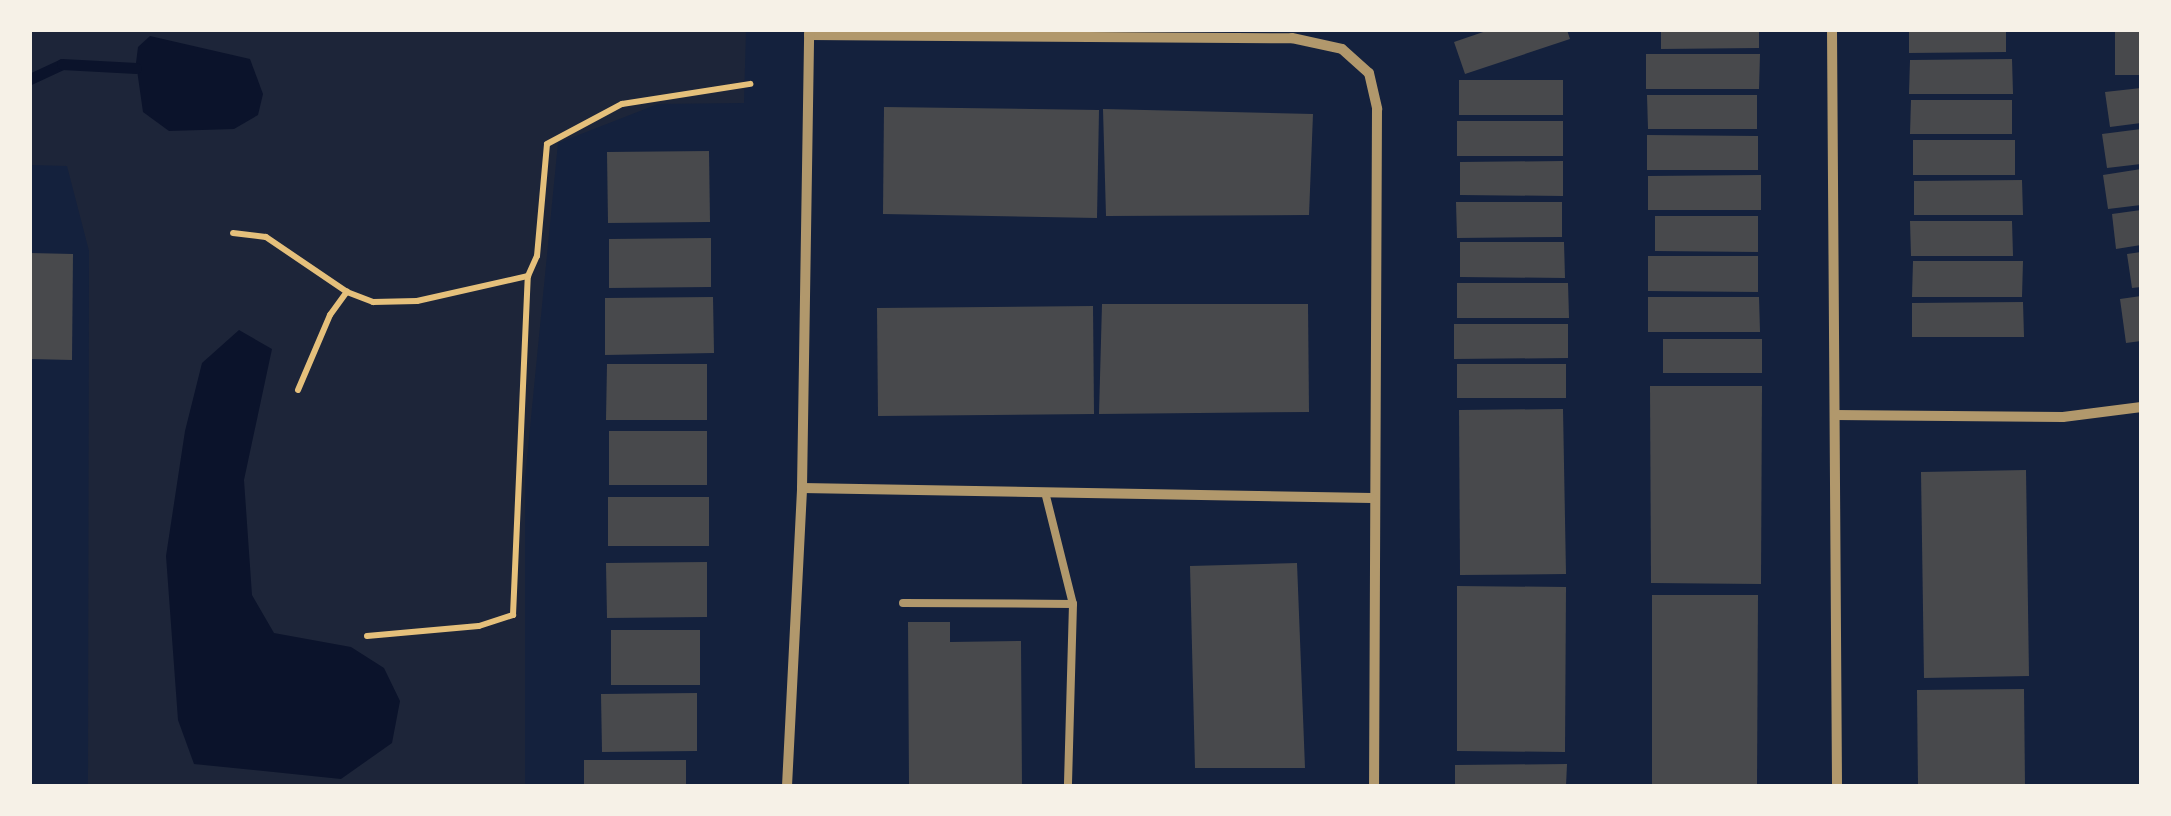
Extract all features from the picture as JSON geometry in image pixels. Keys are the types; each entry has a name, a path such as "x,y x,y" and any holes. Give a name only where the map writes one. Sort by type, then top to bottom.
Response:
{"street":[{"path":"1832,30 1837,786"},
{"path":"786,786 802,488 808,33 1292,38 1342,49 1369,73 1377,109 1372,498 1374,786"},
{"path":"1836,415 2063,417 2141,407"},
{"path":"802,488 1372,498"}],"lane":[{"path":"1045,492 1072,604 1068,786"},
{"path":"903,602 1072,604"}],"path":[{"path":"367,636 479,626 512,615 528,276 537,256 542,159 558,133 662,93 750,84"},
{"path":"233,233 266,236 346,292 373,302 418,302 528,276"},
{"path":"298,390 330,314 346,292"}],"shaded area":[{"path":"30,30 746,30 744,103 658,104 558,143 525,479 525,786 88,786 89,251 67,166 30,165"},
{"path":"150,36 250,59 263,94 258,115 234,129 169,131 143,112 136,63 138,47"},
{"path":"239,330 272,349 244,480 252,595 274,633 351,647 384,668 400,701 392,743 341,779 194,764 178,720 166,556 185,431 202,363"}],"building":[{"path":"1489,30 1567,30 1570,39 1465,74 1454,42"},
{"path":"1661,30 1759,30 1759,48 1661,49"},
{"path":"1909,30 2006,30 2006,52 1909,53"},
{"path":"2115,30 2141,30 2141,75 2115,75"},
{"path":"1646,54 1760,54 1759,89 1646,89"},
{"path":"2012,59 2013,94 1909,94 1910,60"},
{"path":"1459,80 1563,80 1563,115 1459,115"},
{"path":"2141,88 2141,123 2110,127 2105,92"},
{"path":"1647,95 1757,95 1757,129 1648,129"},
{"path":"1911,100 2012,100 2012,134 1910,134"},
{"path":"884,107 1099,110 1097,218 883,214"},
{"path":"1103,109 1313,114 1309,215 1106,216"},
{"path":"1457,121 1563,121 1563,156 1457,156"},
{"path":"2141,129 2141,164 2107,168 2102,134"},
{"path":"1647,135 1758,136 1758,170 1647,170"},
{"path":"1913,140 2015,140 2015,175 1913,175"},
{"path":"709,151 710,222 608,223 607,152"},
{"path":"1563,161 1563,196 1460,195 1460,162"},
{"path":"2141,169 2141,205 2108,209 2103,175"},
{"path":"1761,175 1761,210 1648,210 1648,176"},
{"path":"2022,180 2023,215 1914,215 1914,181"},
{"path":"1456,202 1562,202 1562,237 1457,238"},
{"path":"2141,210 2141,245 2116,249 2112,214"},
{"path":"1655,216 1758,216 1758,252 1655,251"},
{"path":"1910,221 2012,221 2013,256 1911,256"},
{"path":"711,238 711,287 609,288 609,239"},
{"path":"1460,242 1564,242 1565,278 1460,277"},
{"path":"2141,252 2141,287 2132,288 2127,254"},
{"path":"30,253 73,254 72,360 30,359"},
{"path":"1648,256 1758,256 1758,292 1648,291"},
{"path":"1913,261 2023,261 2022,297 1912,297"},
{"path":"1457,283 1568,283 1569,318 1457,318"},
{"path":"2141,296 2141,341 2126,343 2120,299"},
{"path":"713,297 714,353 605,355 605,298"},
{"path":"1648,297 1759,297 1760,332 1648,332"},
{"path":"2023,302 2024,337 1912,337 1912,303"},
{"path":"1102,304 1308,304 1309,412 1099,414"},
{"path":"1093,306 1094,414 878,416 877,308"},
{"path":"1454,324 1568,324 1568,358 1454,359"},
{"path":"1663,339 1762,339 1762,373 1663,373"},
{"path":"607,364 707,364 707,420 606,420"},
{"path":"1457,364 1566,364 1566,398 1457,398"},
{"path":"1650,386 1762,386 1761,584 1651,583"},
{"path":"1563,409 1566,574 1460,575 1459,410"},
{"path":"609,431 707,431 707,485 609,485"},
{"path":"2026,470 2029,676 1924,678 1921,472"},
{"path":"608,497 709,497 709,546 608,546"},
{"path":"707,562 707,617 607,618 606,563"},
{"path":"1297,563 1305,768 1195,768 1190,566"},
{"path":"1457,586 1566,587 1565,752 1457,751"},
{"path":"1652,595 1758,595 1757,786 1652,786"},
{"path":"908,622 950,622 950,642 1021,641 1022,786 909,786"},
{"path":"611,630 700,630 700,685 611,685"},
{"path":"2024,689 2025,786 1918,786 1917,690"},
{"path":"697,693 697,751 602,752 601,694"},
{"path":"584,760 686,760 686,786 584,786"},
{"path":"1567,764 1566,786 1455,786 1455,765"}],"waterway":[{"path":"30,79 62,64 136,68"}]}
